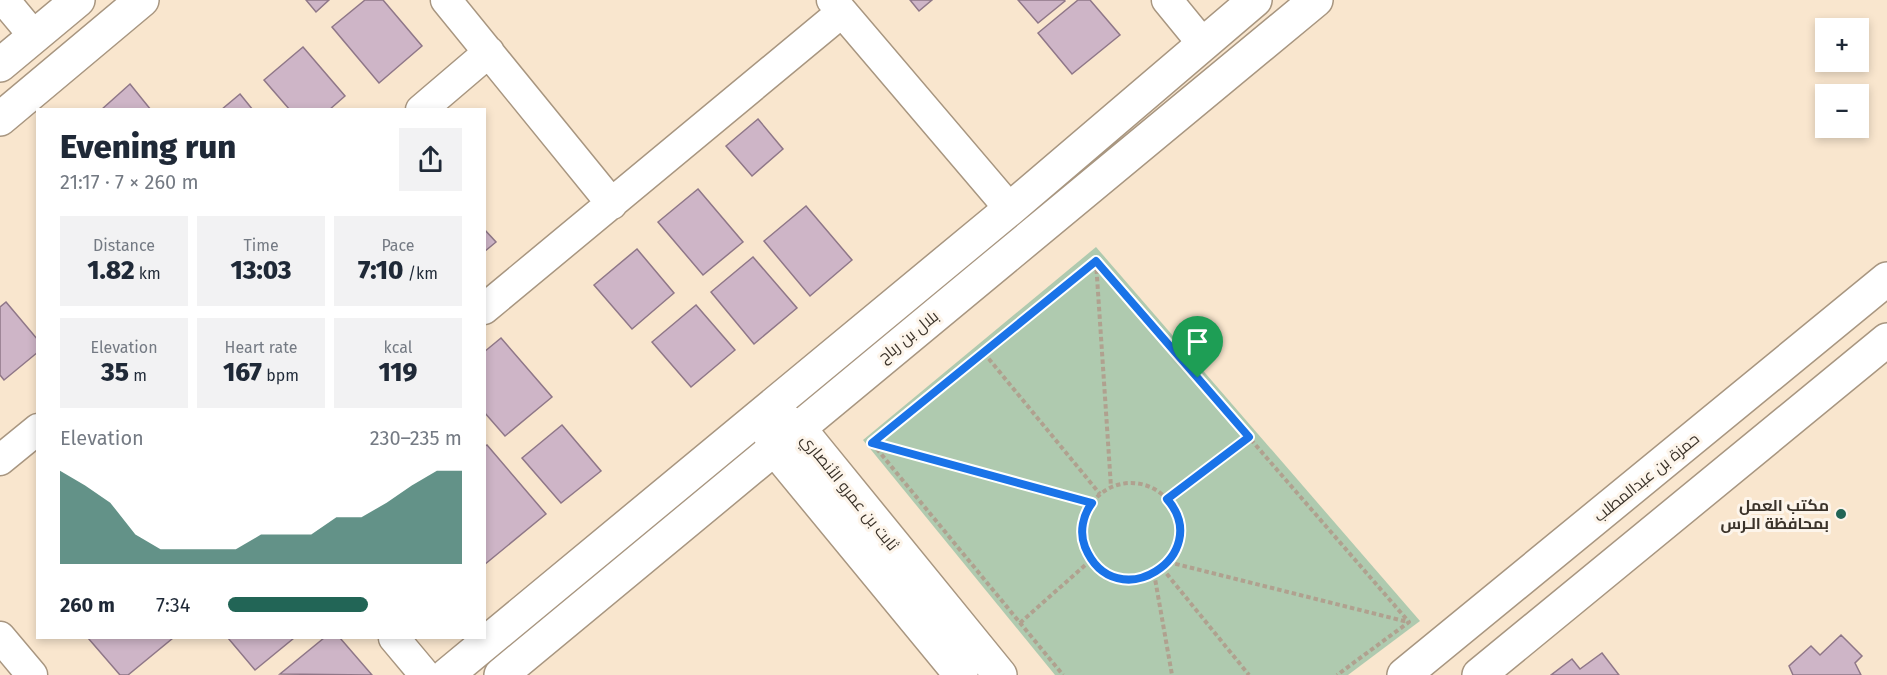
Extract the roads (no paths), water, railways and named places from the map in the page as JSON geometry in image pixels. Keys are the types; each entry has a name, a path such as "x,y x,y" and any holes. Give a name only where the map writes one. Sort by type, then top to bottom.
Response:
{"street":[{"path":"4,0 34,36"},
{"path":"0,65 78,0"},
{"path":"0,119 142,0"},
{"path":"446,0 612,204"},
{"path":"1167,0 1203,44"},
{"name":"بلال بن رباح","path":"447,675 1010,209 1255,0"},
{"name":"بلال بن رباح","path":"501,675 1316,0"},
{"path":"486,307 612,204 837,6 1010,209"},
{"path":"422,108 489,52"},
{"name":"حمزة بن عبدالمطلب","path":"1404,675 1887,279"},
{"path":"1479,675 1887,340"},
{"name":"ثابت بن عمرو الأنصاري","path":"765,411 961,675"},
{"path":"0,460 36,431"},
{"name":"ثابت بن عمرو الأنصاري","path":"786,437 1000,675"},
{"path":"0,637 32,675"},
{"path":"395,639 425,675"}],"place":[{"name":"مكتب العمل بمحافظة الـرس","path":"1841,514"}]}
